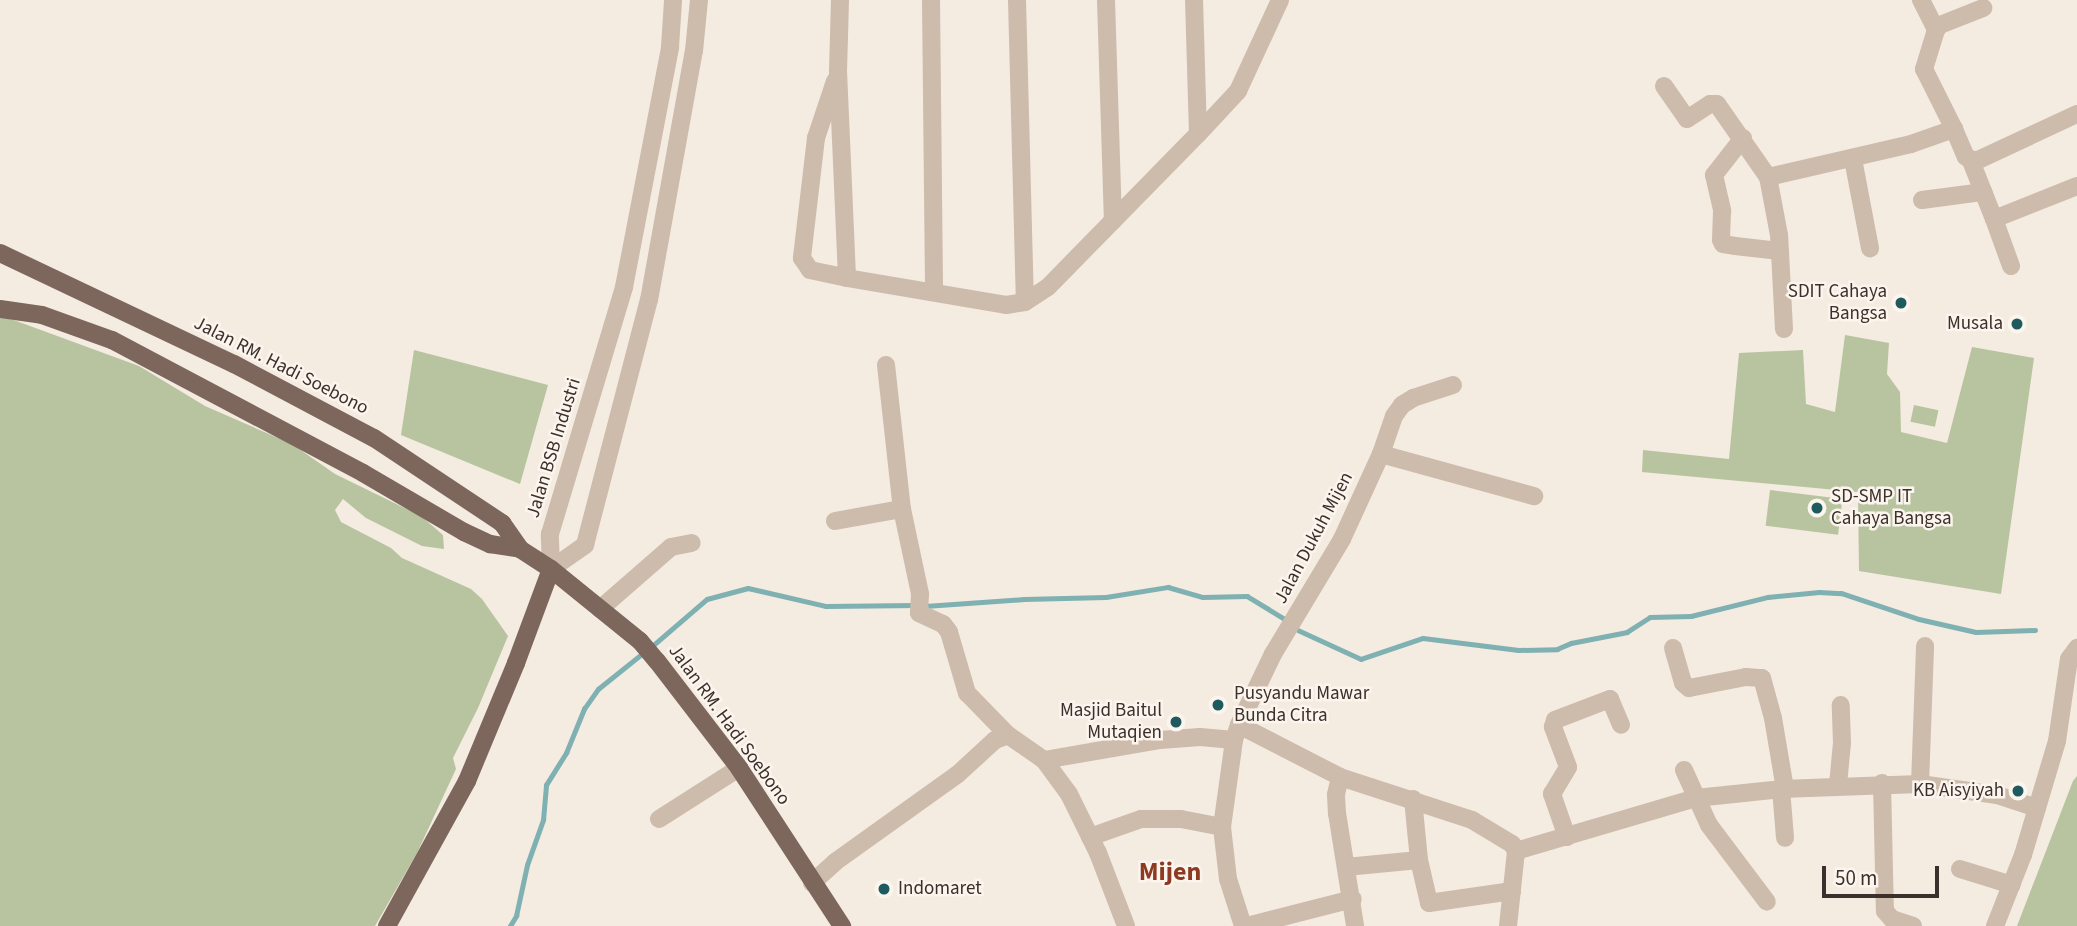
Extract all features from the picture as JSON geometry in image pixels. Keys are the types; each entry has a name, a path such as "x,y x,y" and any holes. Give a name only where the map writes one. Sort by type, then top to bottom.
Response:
{"main road":[{"name":"Jalan RM. Hadi Soebono","path":"0,253 234,364 374,438 502,523 520,550"},
{"name":"Jalan RM. Hadi Soebono","path":"0,309 42,315 112,340 363,473 464,533 490,544 520,550 551,569 640,641 657,661 738,768 842,926"},
{"path":"387,926 467,781 551,569"}],"street":[{"name":"Jalan BSB Industri","path":"551,569 550,534 624,287 670,47 673,0"},
{"path":"551,569 585,545 649,300 694,51 699,0"},
{"path":"840,0 838,71 847,278"},
{"path":"931,0 934,292"},
{"path":"1017,0 1025,302"},
{"path":"1106,0 1113,221"},
{"path":"1194,0 1198,134"},
{"path":"838,71 816,138 802,258 810,270 1006,305 1025,302 1056,279 1238,92 1280,0"},
{"path":"1921,0 1935,27 1924,69 1971,161 2011,266"},
{"path":"1935,27 1983,8"},
{"path":"1664,86 1682,117 1690,119 1710,104 1717,104 1768,177 1780,251 1784,329"},
{"path":"1971,161 2077,114"},
{"path":"1768,177 1853,159 1911,144 1954,129"},
{"path":"1743,138 1714,175 1722,211 1721,240 1723,244 1780,251"},
{"path":"1853,159 1870,247"},
{"path":"1994,219 2077,186"},
{"path":"1922,200 1983,192"},
{"path":"886,365 902,509 920,594 919,613 943,624 951,638 967,692 1008,735 1044,760 1069,794 1090,836 1126,926"},
{"name":"Jalan Dukuh Mijen","path":"1245,926 1228,879 1222,827 1236,733 1273,654 1342,540 1381,454 1394,416 1402,405 1430,391 1453,385"},
{"path":"1381,454 1534,496"},
{"path":"835,521 902,509"},
{"path":"600,609 671,547 692,543"},
{"path":"1920,784 1925,646"},
{"path":"1673,648 1683,683 1689,688 1746,677 1762,678 1783,789 1785,838"},
{"path":"1995,926 2070,721 2074,651"},
{"path":"1567,837 1552,794 1568,767 1553,727 1555,720 1610,699 1622,725"},
{"path":"1838,785 1841,705"},
{"path":"1044,760 1160,740 1236,733 1340,777 1472,820 1512,844 1516,851 1508,926"},
{"path":"812,883 835,862 958,774 995,740 1008,735"},
{"path":"659,819 738,768"},
{"path":"1684,770 1709,825 1767,902"},
{"path":"1340,777 1336,795 1337,813 1353,899 1355,926"},
{"path":"1882,783 1885,911 1892,919 1913,926"},
{"path":"1516,851 1696,798 1783,789 1882,783 1920,784 1997,795 2036,808"},
{"path":"1413,799 1419,860 1429,903 1512,891"},
{"path":"1090,836 1141,819 1181,819 1222,827"},
{"path":"1346,867 1419,860"},
{"path":"1960,869 2012,884"},
{"path":"1245,926 1353,899"}],"green space":[{"path":"0,315 139,366 205,406 292,444 335,474 421,516 443,535 444,549 422,546 366,518 343,499 335,510 341,522 391,548 402,558 471,589 482,599 508,636 478,708 453,758 456,769 417,853 375,926 0,926"},
{"path":"1845,335 1889,343 1887,374 1900,392 1901,432 1947,443 1972,347 2034,358 2001,594 1859,571 1858,492 1642,472 1643,450 1729,459 1739,353 1803,350 1806,404 1835,412"},
{"path":"414,350 548,385 520,484 401,435"},
{"path":"1914,405 1938,410 1935,427 1910,422"},
{"path":"1770,490 1842,499 1838,535 1766,526"},
{"path":"2077,776 2077,926 2017,926 2073,781"}],"waterway":[{"path":"925,606 1106,597 1168,587 1203,597 1247,596 1285,619"},
{"path":"650,648 707,599 748,588 826,606 917,605"},
{"path":"1298,630 1361,659 1423,638 1518,650 1557,649 1571,643 1627,632 1650,617 1691,616 1768,597 1819,592 1841,593 1919,619 1976,632 2035,630"},
{"path":"510,926 516,916 527,865 543,820 546,785 566,753 584,709 598,689 643,653"}],"place":[{"name":"SDIT Cahaya Bangsa","path":"1901,303"},
{"name":"Musala","path":"2017,324"},
{"name":"SD-SMP IT Cahaya Bangsa","path":"1817,508"},
{"name":"Pusyandu Mawar Bunda Citra","path":"1218,705"},
{"name":"Masjid Baitul Mutaqien","path":"1176,722"},
{"name":"KB Aisyiyah","path":"2018,791"},
{"name":"Indomaret","path":"884,889"}],"district":[{"name":"Mijen","path":"1170,872"}]}
